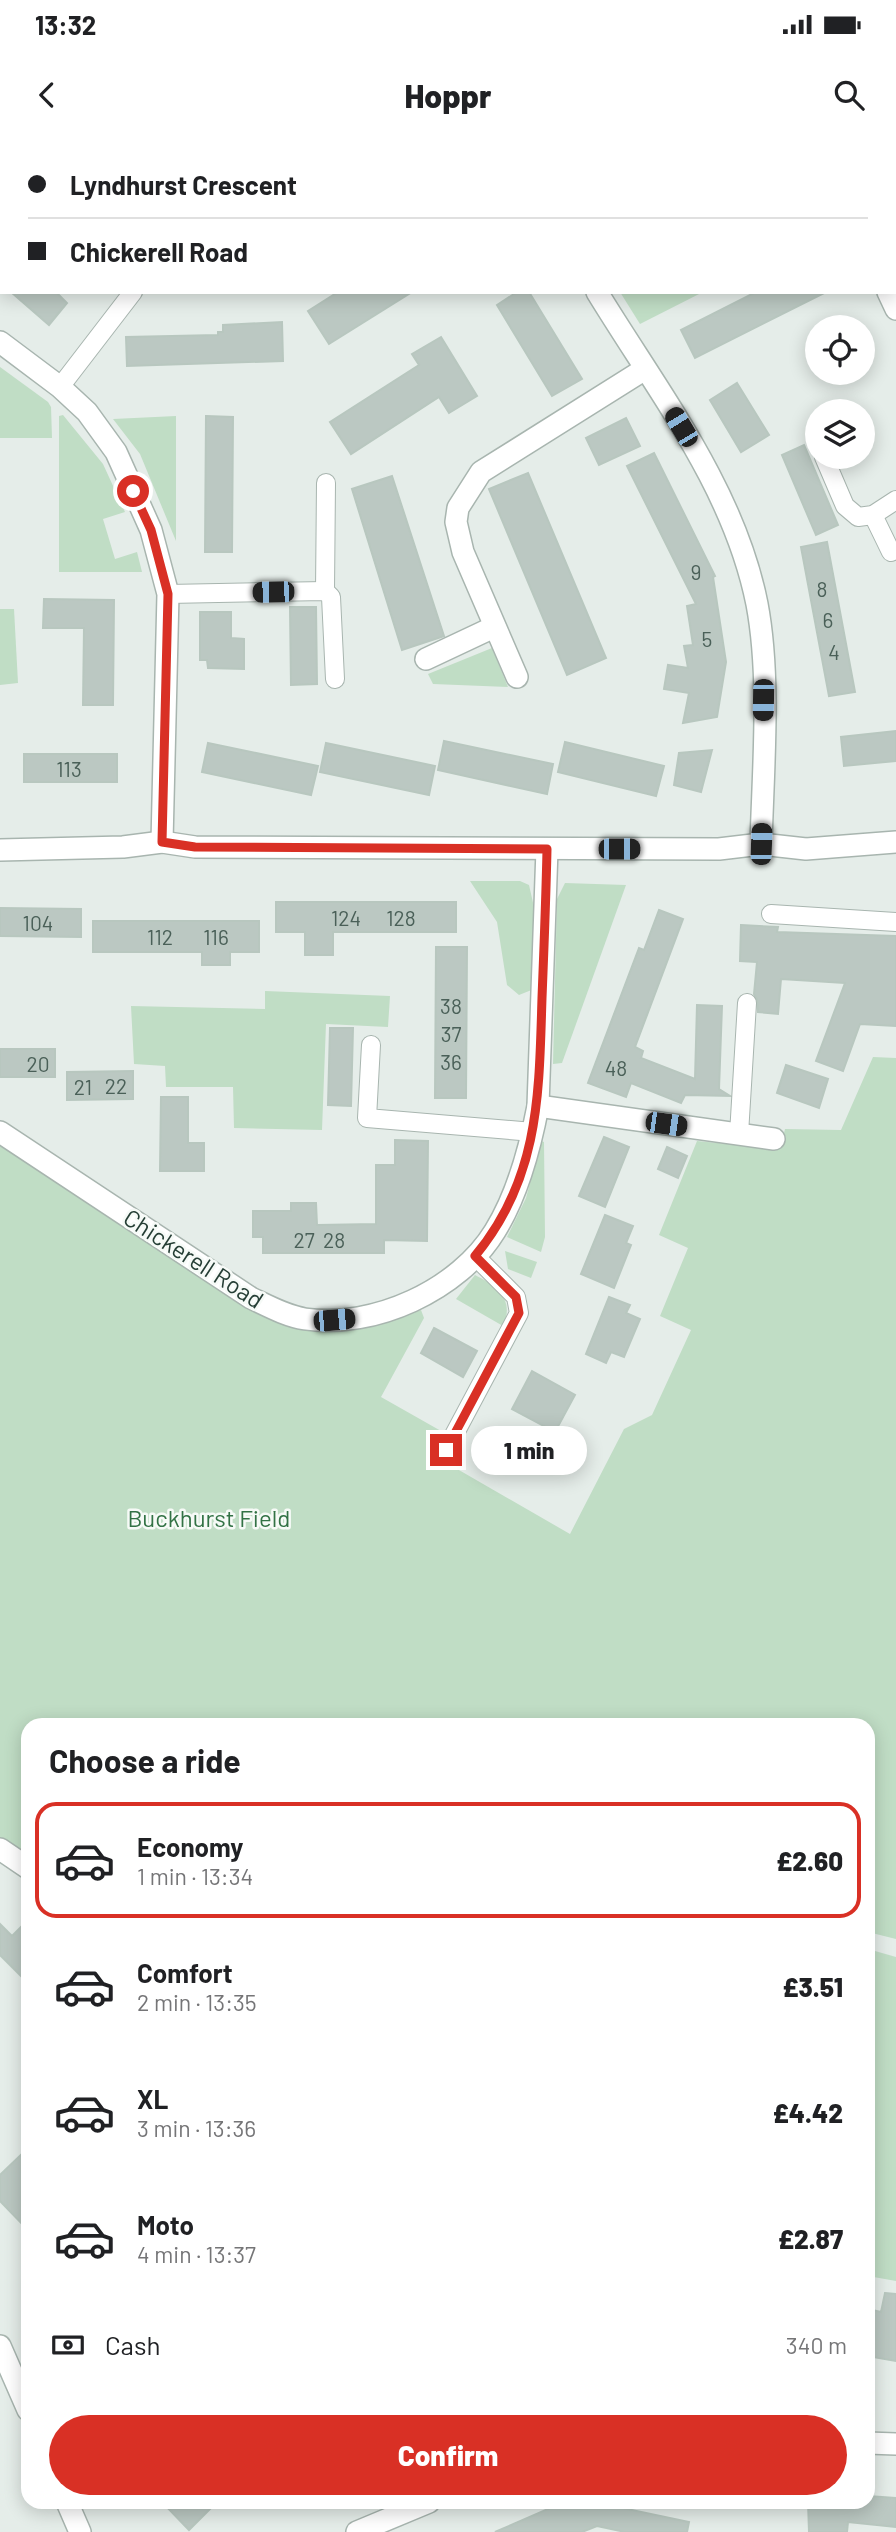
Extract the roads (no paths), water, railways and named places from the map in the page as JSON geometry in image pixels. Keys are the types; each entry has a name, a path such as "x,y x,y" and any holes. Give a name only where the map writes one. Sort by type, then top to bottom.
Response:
{"street":[{"path":"598,294 705,466 744,555 757,604 764,654 761,844"},
{"path":"0,342 60,387 87,412 116,452 151,530 168,594 162,842"},
{"path":"517,677 494,627 458,534 457,515 464,495 481,472 645,369"},
{"path":"426,659 494,627"},
{"path":"0,850 123,847 162,842 195,847 719,849 761,844 806,849 896,842"},
{"name":"Chickerell Road","path":"0,1132 251,1298 305,1319 366,1316 398,1306 433,1290 475,1256 494,1234 507,1210 533,1132 538,1106 547,849"},
{"path":"538,1106 774,1139"},
{"path":"0,1849 21,1863"},
{"path":"0,2346 20,2369"},
{"path":"875,2443 896,2444"},
{"path":"70,2509 80,2532"},
{"path":"357,2532 412,2509"}],"lane":[{"path":"60,387 131,294"},
{"path":"829,469 845,506 858,517 873,515 896,499"},
{"path":"326,483 325,591 331,597 335,679"},
{"path":"873,515 891,552"},
{"path":"168,594 325,591"},
{"path":"771,914 896,922"},
{"path":"739,1135 747,1003"},
{"path":"371,1045 367,1118 533,1132"},
{"path":"446,1450 519,1313 516,1297 475,1256"}],"park label":[{"name":"Buckhurst Field","path":"209,1517"}]}
